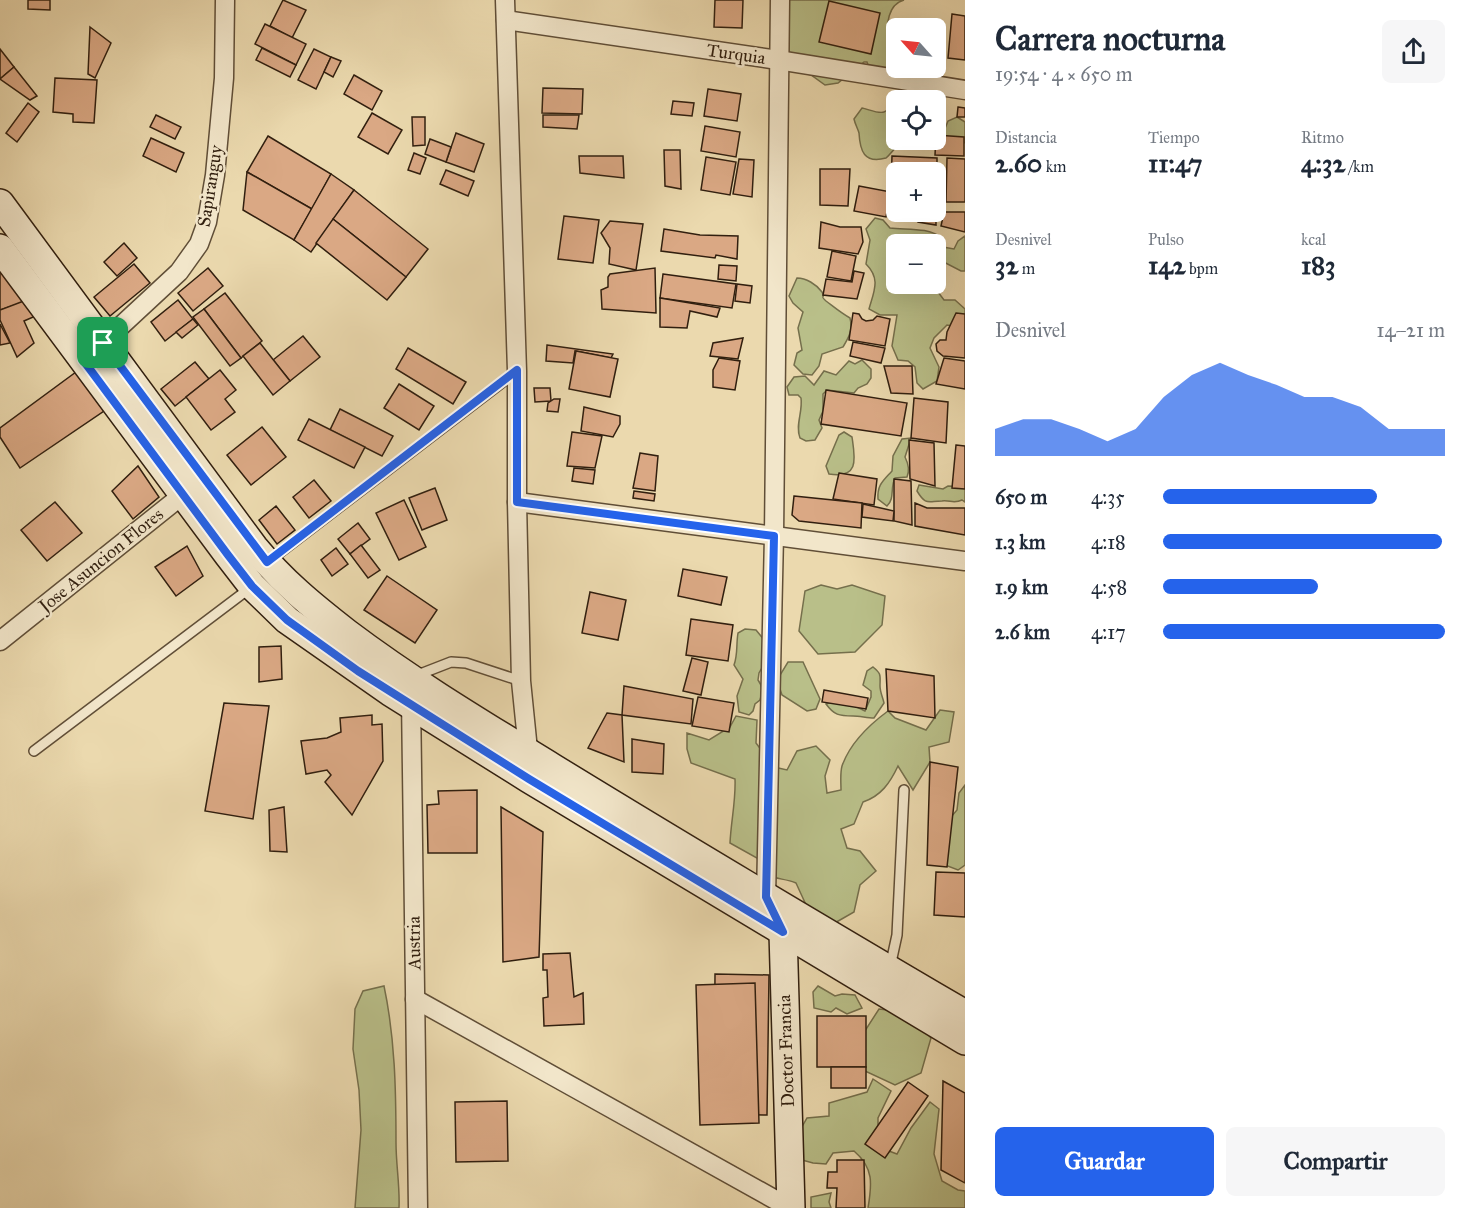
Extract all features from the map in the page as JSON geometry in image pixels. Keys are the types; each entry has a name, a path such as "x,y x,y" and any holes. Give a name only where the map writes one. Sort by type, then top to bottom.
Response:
{"main road":[{"path":"0,203 93,351 193,487 252,586 287,620 411,706 965,1041"},
{"path":"0,248 93,351"},
{"path":"193,487 298,594 378,656 484,726 766,897 965,1014"},
{"name":"Doctor Francia","path":"766,897 783,932 790,1208"}],"street":[{"name":"Sapiranguy","path":"93,351 179,272 199,244 207,222 215,175 224,78 225,0"},
{"path":"505,0 517,370 521,681 529,779"},
{"path":"766,897 774,536 780,0"},
{"name":"Turquia","path":"506,20 965,90"},
{"name":"Jose Asuncion Flores","path":"0,641 193,487"},
{"path":"517,502 965,561"},
{"name":"Austria","path":"411,678 418,1208"},
{"path":"415,999 790,1208"}],"lane":[{"path":"267,562 517,370"},
{"path":"34,751 252,586"},
{"path":"411,678 439,665 452,662 466,663 521,681"},
{"path":"890,970 897,934 904,790"}],"green space":[{"path":"787,0 904,0 894,6 889,18 886,18 886,73 869,68 867,62 864,62 838,83 825,85 811,75 789,69"},
{"path":"862,108 886,111 886,150 893,150 886,158 873,159 862,150 854,119"},
{"path":"957,117 965,122 965,142 955,152 946,141 948,121"},
{"path":"875,218 883,220 890,228 936,234 886,234 886,294 940,294 944,300 955,300 965,309 965,316 958,327 947,325 934,338 930,348 939,367 937,381 923,389 917,383 915,367 908,361 898,360 892,346 897,315 880,315 869,309 875,280 866,264 870,240 866,229"},
{"path":"965,236 965,271 946,263 946,248 954,249 958,241"},
{"path":"797,278 807,280 817,286 824,299 850,318 851,322 850,333 843,347 822,354 819,366 812,375 803,374 794,365 797,353 802,350 798,328 803,312 789,296"},
{"path":"862,360 871,369 871,378 867,384 858,388 854,393 827,390 823,394 823,411 819,420 822,428 815,440 806,441 800,438 798,428 801,398 798,395 789,395 787,387 794,377 805,376 814,385 824,371 836,375 849,361 855,364"},
{"path":"844,432 852,437 853,465 846,473 829,474 826,466 839,435"},
{"path":"911,438 905,457 908,467 907,477 895,478 891,500 887,506 878,499 880,487 892,471 893,456 902,439"},
{"path":"919,485 943,489 948,486 965,487 965,502 962,500 925,501 917,491"},
{"path":"821,585 837,589 852,585 885,596 882,625 855,652 818,654 799,631 805,591"},
{"path":"745,629 756,630 765,641 763,666 758,680 762,687 762,694 749,715 739,712 737,696 743,679 734,665 738,633"},
{"path":"788,662 803,662 820,699 816,709 807,711 782,695 777,680"},
{"path":"873,667 880,675 880,688 884,703 874,718 834,713 826,704 841,702 865,711 871,691 863,685 867,671"},
{"path":"940,710 954,712 949,742 929,747 930,762 913,790 898,766 884,788 863,802 854,824 841,829 847,848 860,851 876,871 860,885 854,912 833,924 807,907 796,883 763,873 757,858 730,843 735,779 691,763 687,749 687,733 709,740 730,727 736,716 757,720 756,743 774,767 787,770 797,751 816,746 830,760 825,776 827,793 841,790 841,769 845,758 867,728 888,711 895,718 926,730"},
{"path":"965,785 965,865 958,870 945,865 951,817 957,810 959,793"},
{"path":"384,986 391,1025 394,1064 399,1208 355,1208 361,1130 359,1090 353,1049 355,1009 363,991"},
{"path":"818,986 835,996 855,995 862,1008 847,1014 836,1008 831,1012 814,1008 813,992"},
{"path":"879,1009 910,1016 931,1038 921,1073 895,1085 865,1071 861,1037"},
{"path":"873,1079 891,1091 878,1118 878,1147 897,1154 911,1128 930,1102 939,1109 934,1154 942,1181 958,1190 965,1191 965,1208 868,1208 870,1177 861,1157 854,1151 833,1153 826,1164 791,1157 799,1132 807,1118 829,1116 829,1103 867,1092"},
{"path":"831,1193 829,1202 831,1208 811,1208 811,1197"}],"building":[{"path":"28,0 50,0 50,10 28,9"},
{"path":"283,0 306,10 292,38 270,26"},
{"path":"715,0 743,0 742,28 714,27"},
{"path":"829,1 880,13 871,54 819,42"},
{"path":"952,14 965,16 965,60 948,58"},
{"path":"265,24 306,44 296,65 255,44"},
{"path":"90,27 111,43 95,78 88,74"},
{"path":"262,48 296,65 290,77 256,60"},
{"path":"0,49 14,67 0,79"},
{"path":"314,49 331,57 316,89 298,80"},
{"path":"331,57 341,61 333,77 324,72"},
{"path":"14,67 37,96 30,100 0,79"},
{"path":"354,75 382,91 372,110 344,94"},
{"path":"55,78 97,80 94,123 73,122 73,114 53,112"},
{"path":"543,88 583,89 582,114 542,113"},
{"path":"708,89 741,94 737,121 704,116"},
{"path":"673,101 694,103 692,116 671,114"},
{"path":"28,103 39,112 17,142 6,133"},
{"path":"958,107 965,108 965,117 957,117"},
{"path":"372,113 402,130 388,154 358,137"},
{"path":"156,115 181,127 175,139 150,127"},
{"path":"543,115 579,115 577,129 543,127"},
{"path":"412,117 425,117 425,145 413,146"},
{"path":"705,126 740,132 736,157 701,151"},
{"path":"456,133 484,144 474,172 446,162"},
{"path":"268,136 331,174 312,209 247,172"},
{"path":"946,136 964,137 964,156 935,155 935,150 946,150"},
{"path":"151,138 184,153 176,172 143,156"},
{"path":"430,139 451,147 446,162 425,154"},
{"path":"664,150 680,150 681,189 665,186"},
{"path":"414,153 426,158 420,174 408,170"},
{"path":"579,156 623,156 624,178 580,173"},
{"path":"892,156 937,158 937,162 892,162"},
{"path":"706,157 736,162 730,195 701,190"},
{"path":"947,158 965,159 965,202 946,202"},
{"path":"739,159 754,160 752,197 733,194"},
{"path":"820,169 850,169 848,206 820,205"},
{"path":"446,170 474,181 468,196 440,184"},
{"path":"247,172 312,209 294,240 243,210"},
{"path":"331,174 354,190 311,252 294,240"},
{"path":"859,186 886,191 886,217 854,211"},
{"path":"354,190 428,249 406,277 333,219"},
{"path":"946,212 965,212 965,232 941,226 942,222 946,222"},
{"path":"564,216 599,220 593,263 558,259"},
{"path":"333,219 406,277 387,300 316,243"},
{"path":"610,221 643,224 636,270 609,264 610,248 601,233"},
{"path":"821,222 840,227 861,227 863,242 858,254 819,248"},
{"path":"918,222 936,222 936,225"},
{"path":"664,229 700,235 738,236 737,259 661,251"},
{"path":"124,243 137,258 117,276 104,262"},
{"path":"832,251 856,256 851,281 827,277"},
{"path":"134,264 150,283 110,316 94,297"},
{"path":"719,265 737,266 736,281 718,279"},
{"path":"208,268 223,286 193,311 178,293"},
{"path":"655,268 656,313 602,309 601,290 608,287 610,274"},
{"path":"0,270 24,302 0,310"},
{"path":"854,271 864,273 857,299 823,295 826,279 852,282"},
{"path":"663,274 736,284 732,308 660,298"},
{"path":"737,284 752,286 750,303 735,301"},
{"path":"225,293 262,341 241,358 204,309"},
{"path":"660,298 720,308 717,317 690,311 687,328 660,327"},
{"path":"29,299 38,315 24,321 34,343 17,357 0,320 0,310"},
{"path":"178,300 193,319 165,341 151,322"},
{"path":"204,309 241,358 230,366 193,317"},
{"path":"853,313 859,314 866,321 873,320 877,316 890,319 885,346 849,340"},
{"path":"956,313 965,314 965,358 943,356 937,351 936,344 940,340 946,340 947,332"},
{"path":"193,319 198,325 182,338 176,332"},
{"path":"0,324 10,343 0,345"},
{"path":"303,336 320,357 290,381 273,360"},
{"path":"743,338 738,359 710,356 713,343"},
{"path":"853,342 885,348 881,363 850,356"},
{"path":"260,343 290,381 273,395 243,356"},
{"path":"547,345 613,354 611,358 575,351 573,363 546,361"},
{"path":"408,348 466,382 453,404 396,369"},
{"path":"576,351 618,359 610,397 569,389"},
{"path":"719,358 740,361 735,390 713,387 713,370"},
{"path":"944,358 965,361 965,389 936,384"},
{"path":"195,362 209,379 175,406 161,389"},
{"path":"884,366 912,366 913,394 891,393"},
{"path":"220,370 236,390 225,399 235,412 211,430 186,397"},
{"path":"76,372 104,411 20,468 0,437 0,428"},
{"path":"399,384 434,406 419,430 384,408"},
{"path":"534,388 550,388 551,401 535,402"},
{"path":"826,390 907,403 901,436 821,424"},
{"path":"914,398 948,402 946,443 911,438"},
{"path":"554,399 560,399 558,412 547,411 548,403"},
{"path":"584,407 620,416 620,424 613,437 581,431"},
{"path":"340,409 393,436 382,456 330,430"},
{"path":"309,419 365,447 354,468 298,440"},
{"path":"262,427 286,457 251,485 227,455"},
{"path":"572,432 602,436 595,468 567,466"},
{"path":"909,440 934,443 935,486 910,479"},
{"path":"956,445 965,446 965,489 952,488"},
{"path":"640,453 658,456 655,491 633,488"},
{"path":"138,466 159,497 133,519 112,491"},
{"path":"574,468 595,470 593,484 572,481"},
{"path":"839,473 877,479 874,505 833,499"},
{"path":"894,479 911,481 912,525 894,521"},
{"path":"314,480 331,501 309,518 293,497"},
{"path":"435,488 447,520 422,530 409,498"},
{"path":"634,491 655,494 654,501 633,498"},
{"path":"794,496 862,503 861,528 799,521 792,515"},
{"path":"404,500 426,547 399,560 376,513"},
{"path":"55,502 82,533 47,561 21,530"},
{"path":"915,503 927,508 965,508 965,535 915,526"},
{"path":"863,504 894,511 893,521 862,517"},
{"path":"276,506 295,530 277,544 259,520"},
{"path":"358,523 370,539 350,554 338,539"},
{"path":"361,545 380,570 368,578 350,554"},
{"path":"187,546 203,576 176,596 155,567"},
{"path":"336,548 348,564 332,576 321,560"},
{"path":"683,569 727,577 721,605 678,596"},
{"path":"387,576 437,610 415,643 364,610"},
{"path":"590,592 626,600 618,640 582,633"},
{"path":"691,619 733,625 728,661 686,655"},
{"path":"281,646 282,679 259,682 259,647"},
{"path":"692,658 708,662 701,695 683,691"},
{"path":"886,669 934,676 935,718 888,711"},
{"path":"624,686 693,699 691,724 622,715"},
{"path":"824,690 868,698 866,709 822,702"},
{"path":"698,697 734,703 729,732 692,726"},
{"path":"224,703 269,706 253,819 205,811"},
{"path":"607,713 622,715 624,762 588,748"},
{"path":"372,715 372,725 382,724 383,761 352,815 325,782 331,775 327,770 306,774 301,741 327,738 341,732 340,718"},
{"path":"632,739 664,744 663,774 632,772"},
{"path":"930,762 958,767 947,867 927,865"},
{"path":"477,790 477,853 428,853 427,805 439,804 438,791"},
{"path":"284,807 287,852 270,851 269,810"},
{"path":"501,807 543,832 539,957 503,962"},
{"path":"936,872 965,873 965,917 934,915"},
{"path":"570,953 574,997 583,993 584,1024 544,1026 543,998 548,997 547,970 543,970 543,954"},
{"path":"715,974 769,975 767,1115 714,1114"},
{"path":"755,983 759,1123 700,1125 696,985"},
{"path":"817,1016 866,1016 866,1067 817,1067"},
{"path":"831,1067 866,1067 866,1088 831,1088"},
{"path":"943,1081 965,1093 965,1183 941,1170"},
{"path":"908,1082 928,1096 885,1158 865,1144"},
{"path":"507,1101 508,1161 456,1162 455,1102"},
{"path":"837,1160 864,1160 865,1208 836,1208 837,1188 827,1188 828,1172 837,1172"}],"route":[{"path":"103,343 267,562 517,370 517,502 774,536 766,897 783,932 411,706 287,620 252,586 83,360 103,343"}]}
